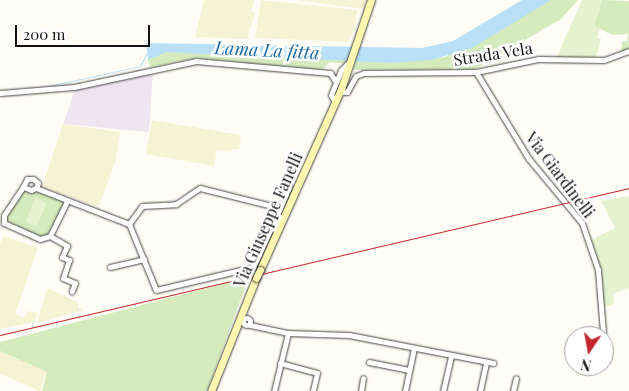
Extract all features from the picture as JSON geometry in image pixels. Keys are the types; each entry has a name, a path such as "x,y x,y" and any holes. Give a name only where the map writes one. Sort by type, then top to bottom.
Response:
{"main road":[{"name":"Via Giuseppe Fanelli","path":"212,390 256,278 340,92 371,0"}],"street":[{"name":"Strada Vela","path":"340,92 347,92 361,74 476,72 538,59 604,60 629,52"},
{"path":"1,93 74,87 196,60 330,73 336,82"},
{"path":"335,102 330,98 336,82 341,70 352,60"},
{"name":"Via Giardinelli","path":"476,72 529,159 582,223 598,270 603,326"},
{"path":"23,187 31,190 36,188 129,224 156,290 253,267 290,187 287,178"},
{"path":"36,188 38,183 33,179 28,179 4,216 4,223 40,239 50,236 68,201"},
{"path":"129,224 142,206 176,204 200,188 280,208"},
{"path":"50,236 67,246 62,257 69,260 64,278 75,283 72,291"},
{"path":"110,267 144,259"},
{"path":"250,325 288,333 349,335 493,363"},
{"path":"274,391 288,333"},
{"path":"405,391 414,348"},
{"path":"443,391 451,355"},
{"path":"369,362 409,370"},
{"path":"483,376 486,362"},
{"path":"280,363 318,374 313,391"},
{"path":"361,391 363,378"},
{"path":"513,391 516,378"}],"shaded area":[{"path":"204,0 254,0 251,12 255,13 247,39 195,37"},
{"path":"261,0 357,10 356,24 349,42 255,38"},
{"path":"297,0 366,0 364,9"},
{"path":"153,71 149,132 63,124 75,90"},
{"path":"152,120 241,135 239,149 232,149 231,152 217,150 214,166 146,154"},
{"path":"63,124 120,132 116,160 99,207 42,187"},
{"path":"3,236 38,248 15,314 23,318 27,311 38,313 34,322 0,329 0,244"},
{"path":"47,288 79,303 78,308 84,310 37,323"},
{"path":"0,351 47,372 40,391 0,374"}],"green space":[{"path":"550,0 578,0 561,19 475,69 353,70 356,60 390,63 445,57"},
{"path":"582,0 602,0 594,26 600,28 597,38 601,39 596,57 557,57"},
{"path":"602,0 629,1 629,50 621,54 622,41 627,42 628,34 613,35 594,26"},
{"path":"167,52 348,59 346,64 330,62 322,70 197,58 150,67 148,60"},
{"path":"22,190 33,193 37,191 65,202 48,234 40,238 7,224 7,216"},
{"path":"629,196 629,288 613,294 614,304 603,308 599,270 591,240 615,228 601,201"},
{"path":"36,198 47,203 36,227 25,222"},
{"path":"249,277 207,391 42,391 47,372 0,351 0,342"}],"water":[{"name":"Lama La fitta","path":"522,0 551,0 472,48 431,60 390,63 167,52 148,60 146,43 422,48 453,41"}],"waterway":[{"name":"Lama La fitta","path":"44,87 140,66 147,53"}],"railway":[{"path":"0,335 629,188"}]}
